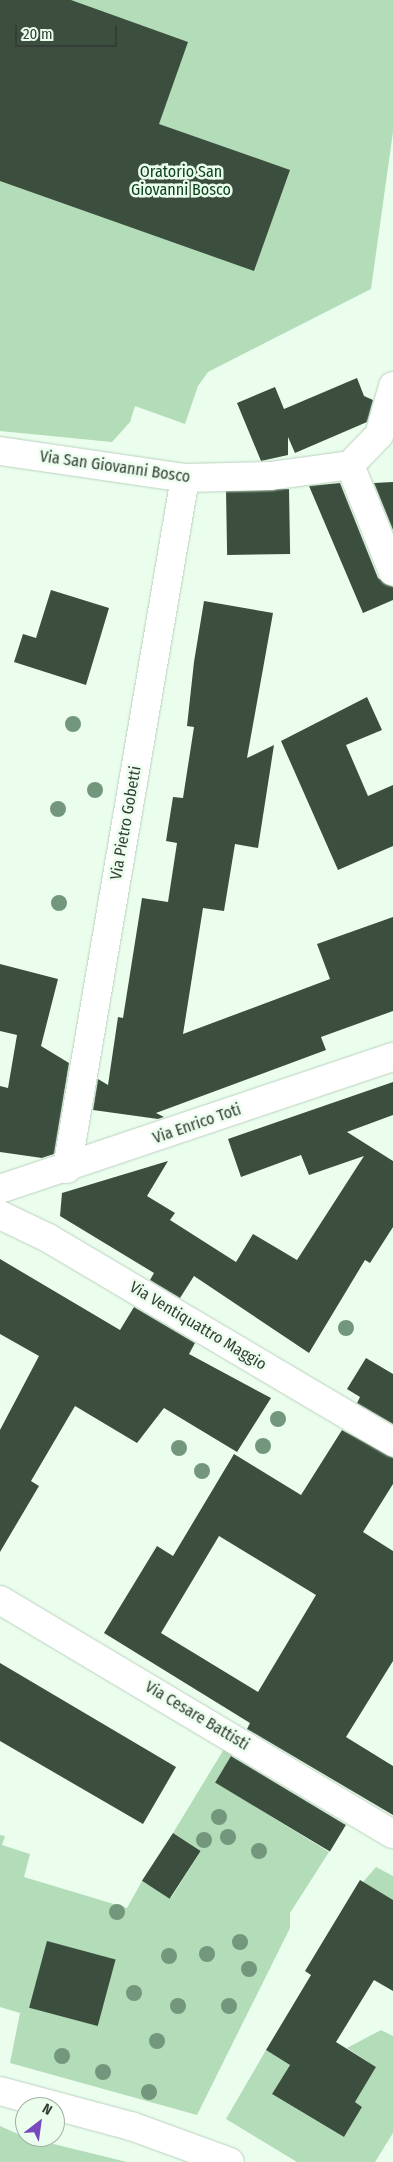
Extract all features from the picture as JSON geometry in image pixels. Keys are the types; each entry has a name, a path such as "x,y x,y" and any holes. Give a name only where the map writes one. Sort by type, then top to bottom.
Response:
{"street":[{"path":"393,386 378,435 350,465 393,572"},
{"name":"Via San Giovanni Bosco","path":"0,451 185,478 270,476 350,465"},
{"name":"Via Pietro Gobetti","path":"67,1168 185,478"},
{"name":"Via Enrico Toti","path":"0,1189 67,1168 393,1056"},
{"name":"Via Ventiquattro Maggio","path":"0,1215 48,1238 393,1442"},
{"name":"Via Cesare Battisti","path":"0,1600 393,1834"},
{"path":"0,2091 131,2126 230,2162"}],"green space":[{"name":"Oratorio San Giovanni Bosco","path":"0,0 393,0 393,132 371,289 208,372 198,386 185,424 135,406 130,422 112,442 0,431"},
{"path":"224,1749 233,1754 215,1782 329,1852 290,1913 290,1928 197,2115 10,2063 20,2013 0,2007 0,1835 5,1836 2,1845 30,1854 24,1877 127,1908 142,1881 171,1898 201,1851 173,1833"},
{"path":"376,1867 393,1876 393,1906 363,1882"},
{"path":"381,2030 393,2036 393,2133 375,2162 297,2162 226,2119 266,2050 290,2065 272,2094 344,2137 362,2107 355,2102 376,2067 347,2048"},
{"path":"0,2126 15,2133 15,2147 65,2147 127,2162 0,2162"}],"building":[{"path":"0,0 71,0 188,42 159,124 290,170 254,271 0,181"},
{"path":"357,378 364,396 373,400 367,422 295,453 288,437 288,455 261,461 237,403 275,387 284,409"},
{"path":"393,482 393,530 374,483"},
{"path":"340,483 378,578 393,587 393,600 363,613 309,486"},
{"path":"289,489 290,554 227,555 226,490"},
{"path":"51,590 109,608 86,685 14,662 23,634 36,638"},
{"path":"204,601 273,613 247,758 274,745 258,848 235,844 224,911 203,908 183,1034 330,979 317,944 393,917 393,1011 321,1037 326,1050 156,1113 164,1117 158,1119 93,1110 98,1079 108,1085 118,1017 123,1018 142,898 168,902 177,843 166,841 173,797 183,798 194,727 187,726 194,662"},
{"path":"367,697 382,730 346,745 368,796 393,785 393,846 338,870 281,741"},
{"path":"0,964 58,979 41,1046 69,1063 54,1154 42,1158 0,1152 0,1086 8,1088 17,1035 0,1031"},
{"path":"393,1082 393,1115 347,1132 393,1161 393,1227 370,1263 365,1260 309,1353 194,1276 180,1298 150,1280 154,1273 60,1216 62,1193 168,1161 147,1196 175,1213 170,1220 236,1262 253,1234 297,1260 364,1156 309,1175 301,1155 241,1177 228,1139"},
{"path":"0,1259 120,1330 134,1307 195,1343 189,1354 271,1398 237,1452 164,1408 137,1443 75,1406 31,1481 39,1486 0,1552 0,1430 39,1356 0,1334"},
{"path":"366,1358 393,1374 393,1424 357,1403 360,1397 347,1389"},
{"path":"342,1430 393,1458 393,1484 363,1532 393,1551 393,1661 346,1737 393,1766 393,1815 247,1729 250,1723 104,1633 157,1546 173,1556 234,1454 301,1495","holes":["219,1536 316,1595 258,1692 161,1633"]},
{"path":"0,1663 176,1767 143,1824 0,1741"},
{"path":"231,1756 346,1825 330,1852 215,1783"},
{"path":"173,1833 201,1851 170,1899 142,1881"},
{"path":"360,1880 393,1900 393,1991 374,1980 336,2042 376,2067 355,2102 362,2107 344,2137 272,2094 290,2065 266,2050 311,1975 305,1971"},
{"path":"47,1941 116,1959 98,2026 29,2008"}]}
